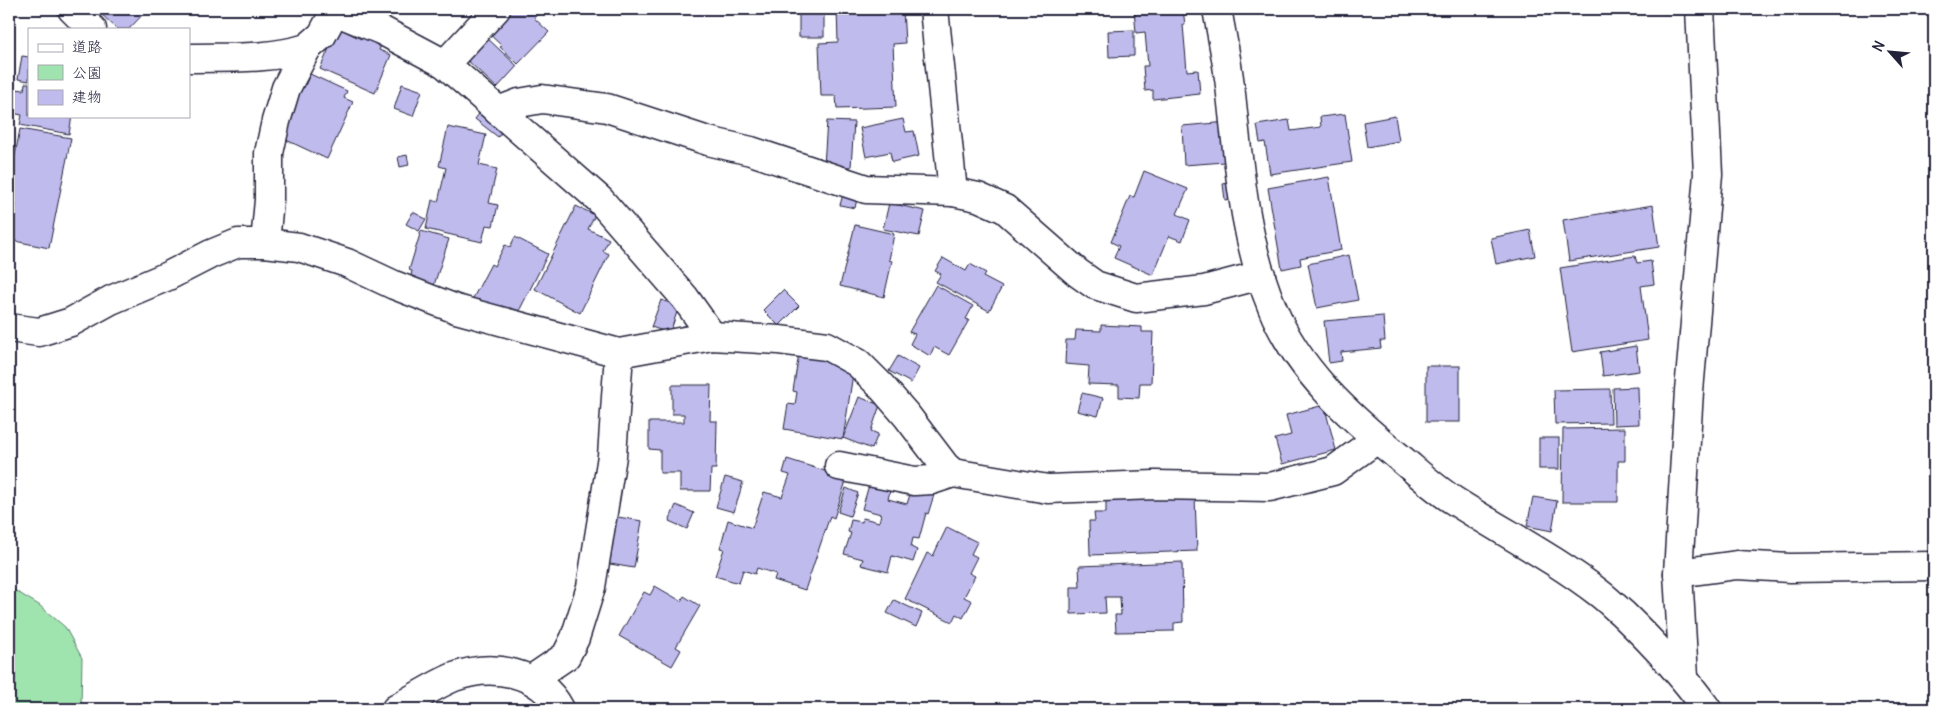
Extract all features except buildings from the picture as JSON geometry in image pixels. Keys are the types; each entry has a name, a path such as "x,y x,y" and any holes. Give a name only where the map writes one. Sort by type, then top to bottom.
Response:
{"street":[{"path":"72,9 91,28"},
{"path":"445,64 496,9"},
{"path":"934,9 953,192"},
{"path":"1217,9 1231,91 1239,167 1254,253 1272,308 1292,346 1326,391 1377,439 1452,500 1525,544 1600,593 1684,677 1707,709"},
{"path":"1684,677 1678,573 1689,391 1708,174 1700,9"},
{"path":"265,243 269,200 269,153 286,88 307,48 345,12 445,64 600,200 685,298 712,336"},
{"path":"190,58 257,58 307,48"},
{"path":"498,111 519,103 542,99 607,108 708,141 751,151 866,190 953,192 978,197 1005,209 1078,273 1095,285 1136,298 1204,290 1261,275"},
{"path":"9,328 39,332 70,322 111,300 238,243 265,243 299,247 346,263 456,309 619,353 712,336 779,340 827,346 858,363 881,386 907,416 945,466 954,473"},
{"path":"532,679 566,656 575,638 591,587 612,456 619,353"},
{"path":"839,466 914,481 932,480 954,473 1048,489 1155,485 1270,487 1333,471 1377,439"},
{"path":"1678,573 1737,565 1790,568 1934,566"},
{"path":"396,709 455,677 489,670 516,674 532,679 556,702 560,709"}],"green space":[{"path":"9,587 39,605 65,627 82,658 81,709 9,709"}]}
